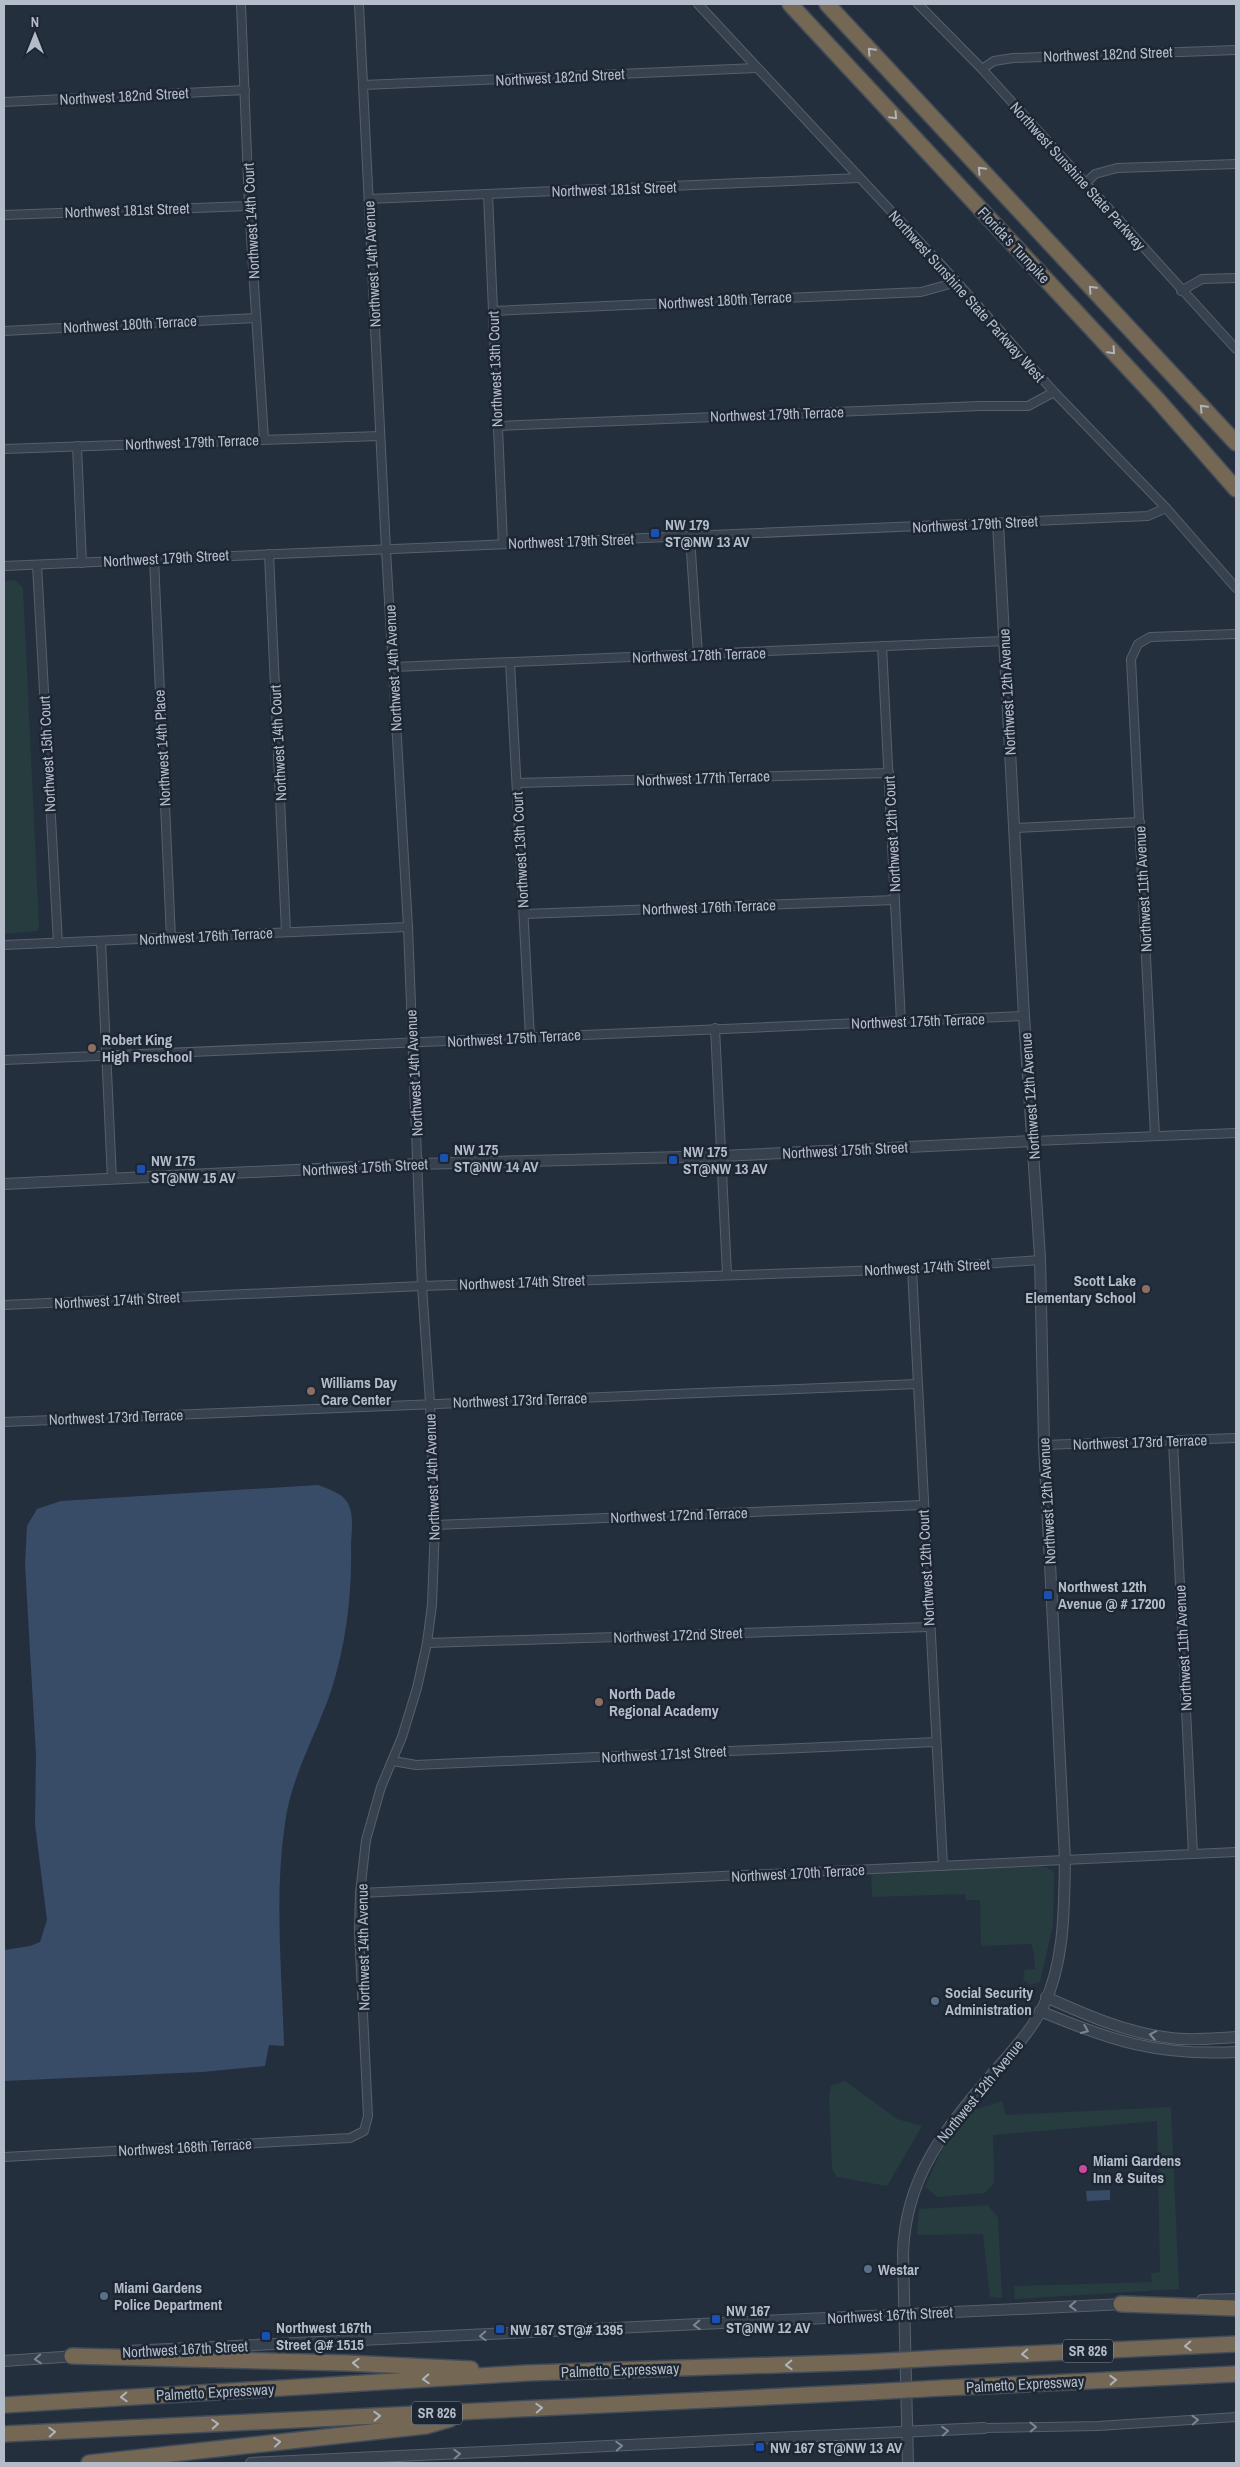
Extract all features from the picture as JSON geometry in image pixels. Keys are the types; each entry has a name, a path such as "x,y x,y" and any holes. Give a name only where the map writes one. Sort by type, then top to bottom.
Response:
{"highway":[{"name":"Florida's Turnpike","path":"790,4 1157,399 1236,489"},
{"name":"Florida's Turnpike","path":"827,4 1236,443"},
{"path":"1121,2304 1236,2308"},
{"name":"Palmetto Expressway","path":"4,2404 527,2373 868,2362 1236,2344"},
{"path":"72,2356 347,2363 527,2373"},
{"name":"Palmetto Expressway","path":"4,2434 1236,2374"},
{"path":"1201,2375 1236,2378"},
{"path":"89,2463 426,2426 475,2412"}],"street":[{"name":"Northwest 14th Court","path":"242,4 249,206 264,439"},
{"name":"Northwest 14th Avenue","path":"359,4 386,550 408,927 422,1286 430,1403 435,1525 432,1604 427,1643 417,1688 393,1761 381,1787 366,1840 360,1894 368,2116 364,2132"},
{"name":"Northwest Sunshine State Parkway West","path":"698,4 957,282 1054,392 1166,508 1236,588"},
{"name":"Northwest Sunshine State Parkway","path":"918,4 982,69 1181,291 1236,349"},
{"name":"Northwest 182nd Street","path":"982,69 994,61 1013,58 1236,50"},
{"name":"Northwest 182nd Street","path":"363,85 757,68"},
{"name":"Northwest 182nd Street","path":"4,102 245,90"},
{"path":"1086,184 1095,174 1117,168 1236,164"},
{"name":"Northwest 181st Street","path":"369,199 859,178"},
{"name":"Northwest 13th Court","path":"488,194 503,544"},
{"name":"Northwest 181st Street","path":"4,215 249,206"},
{"path":"1181,291 1202,279 1236,278"},
{"name":"Northwest 180th Terrace","path":"493,311 921,292 957,282"},
{"name":"Northwest 180th Terrace","path":"4,331 256,318"},
{"name":"Northwest 179th Terrace","path":"498,426 970,406 1028,406 1054,392"},
{"name":"Northwest 179th Terrace","path":"4,450 380,436"},
{"path":"77,446 82,563"},
{"name":"Northwest 179th Street","path":"4,566 1148,516 1166,508"},
{"name":"Northwest 12th Avenue","path":"908,2463 903,2313 904,2236 911,2201 929,2154 949,2125 1022,2040 1040,2011 1060,1950 1064,1924 1065,1860 1044,1445 1040,1260 1024,1016 998,523"},
{"path":"690,537 698,655"},
{"name":"Northwest 14th Court","path":"269,554 286,932"},
{"name":"Northwest 14th Place","path":"154,559 171,938"},
{"name":"Northwest 15th Court","path":"37,565 58,943"},
{"name":"Northwest 11th Avenue","path":"1154,1136 1131,659 1138,644 1150,637 1236,634"},
{"name":"Northwest 178th Terrace","path":"394,666 1004,641"},
{"name":"Northwest 12th Court","path":"882,646 900,1022"},
{"name":"Northwest 13th Court","path":"510,662 530,1037"},
{"name":"Northwest 177th Terrace","path":"517,783 889,773"},
{"path":"1014,828 1140,822"},
{"name":"Northwest 176th Terrace","path":"524,914 895,900"},
{"name":"Northwest 176th Terrace","path":"4,945 408,927"},
{"path":"101,941 112,1179"},
{"name":"Northwest 175th Terrace","path":"4,1060 1024,1016"},
{"path":"716,1028 727,1274"},
{"name":"Northwest 175th Street","path":"4,1184 418,1164 721,1156 1236,1133"},
{"name":"Northwest 174th Street","path":"4,1305 422,1286 912,1269 1040,1260"},
{"name":"Northwest 12th Court","path":"912,1269 929,1627 943,1866"},
{"name":"Northwest 173rd Terrace","path":"4,1422 917,1384"},
{"name":"Northwest 173rd Terrace","path":"1044,1445 1236,1438"},
{"name":"Northwest 11th Avenue","path":"1173,1441 1192,1854"},
{"name":"Northwest 172nd Terrace","path":"435,1525 923,1505"},
{"name":"Northwest 172nd Street","path":"427,1643 929,1627"},
{"name":"Northwest 171st Street","path":"393,1761 416,1766 936,1742"},
{"name":"Northwest 170th Terrace","path":"360,1894 1236,1852"},
{"path":"1046,1997 1119,2027 1173,2039 1236,2037"},
{"path":"1040,2011 1099,2036 1174,2052 1236,2052"},
{"path":"1173,2039 1174,2052"},
{"name":"Northwest 168th Terrace","path":"4,2157 350,2138 364,2132"},
{"name":"Northwest 167th Street","path":"4,2361 147,2349 381,2341 903,2313 1236,2299"},
{"path":"250,2463 365,2461 984,2428 1098,2426 1236,2417"}],"green space":[{"path":"15,580 23,588 39,926 37,931 4,934 4,581"},
{"path":"1033,1865 1046,1867 1054,1872 1053,1926 1040,1982 1030,1985 1023,1979 1025,1970 1035,1969 1034,1953 1031,1944 981,1946 980,1900 966,1900 965,1894 872,1897 871,1873"},
{"path":"845,2081 897,2119 922,2126 887,2186 837,2177 832,2169 829,2096 831,2086"},
{"path":"1002,2101 1006,2115 1171,2107 1179,2289 1015,2299 1014,2286 1152,2282 1151,2273 1160,2272 1157,2121 993,2135 994,2183 985,2193 938,2197 925,2187 942,2149 972,2111"},
{"path":"988,2205 998,2218 1002,2298 990,2297 983,2234 917,2235 919,2209"}],"water":[{"path":"318,1485 342,1496 351,1512 350,1583 347,1620 341,1656 331,1691 298,1773 285,1823 279,1907 284,2046 269,2045 265,2066 202,2072 4,2081 4,1950 30,1946 40,1942 47,1920 35,1824 36,1755 25,1564 27,1526 37,1509 61,1501"},
{"path":"1110,2190 1110,2200 1087,2201 1086,2191"}],"place":[{"name":"NW 179 ST@NW 13 AV","path":"655,533"},
{"name":"Robert King High Preschool","path":"92,1048"},
{"name":"NW 175 ST@NW 14 AV","path":"444,1158"},
{"name":"NW 175 ST@NW 13 AV","path":"673,1160"},
{"name":"NW 175 ST@NW 15 AV","path":"141,1169"},
{"name":"Scott Lake Elementary School","path":"1146,1289"},
{"name":"Williams Day Care Center","path":"311,1391"},
{"name":"Northwest 12th Avenue @ # 17200","path":"1048,1595"},
{"name":"North Dade Regional Academy","path":"599,1702"},
{"name":"Social Security Administration","path":"935,2001"},
{"name":"Miami Gardens Inn & Suites","path":"1083,2169"},
{"name":"Westar","path":"868,2269"},
{"name":"Miami Gardens Police Department","path":"104,2296"},
{"name":"NW 167 ST@NW 12 AV","path":"716,2319"},
{"name":"NW 167 ST@# 1395","path":"500,2329"},
{"name":"Northwest 167th Street @# 1515","path":"266,2336"},
{"name":"NW 167 ST@NW 13 AV","path":"760,2447"}]}
